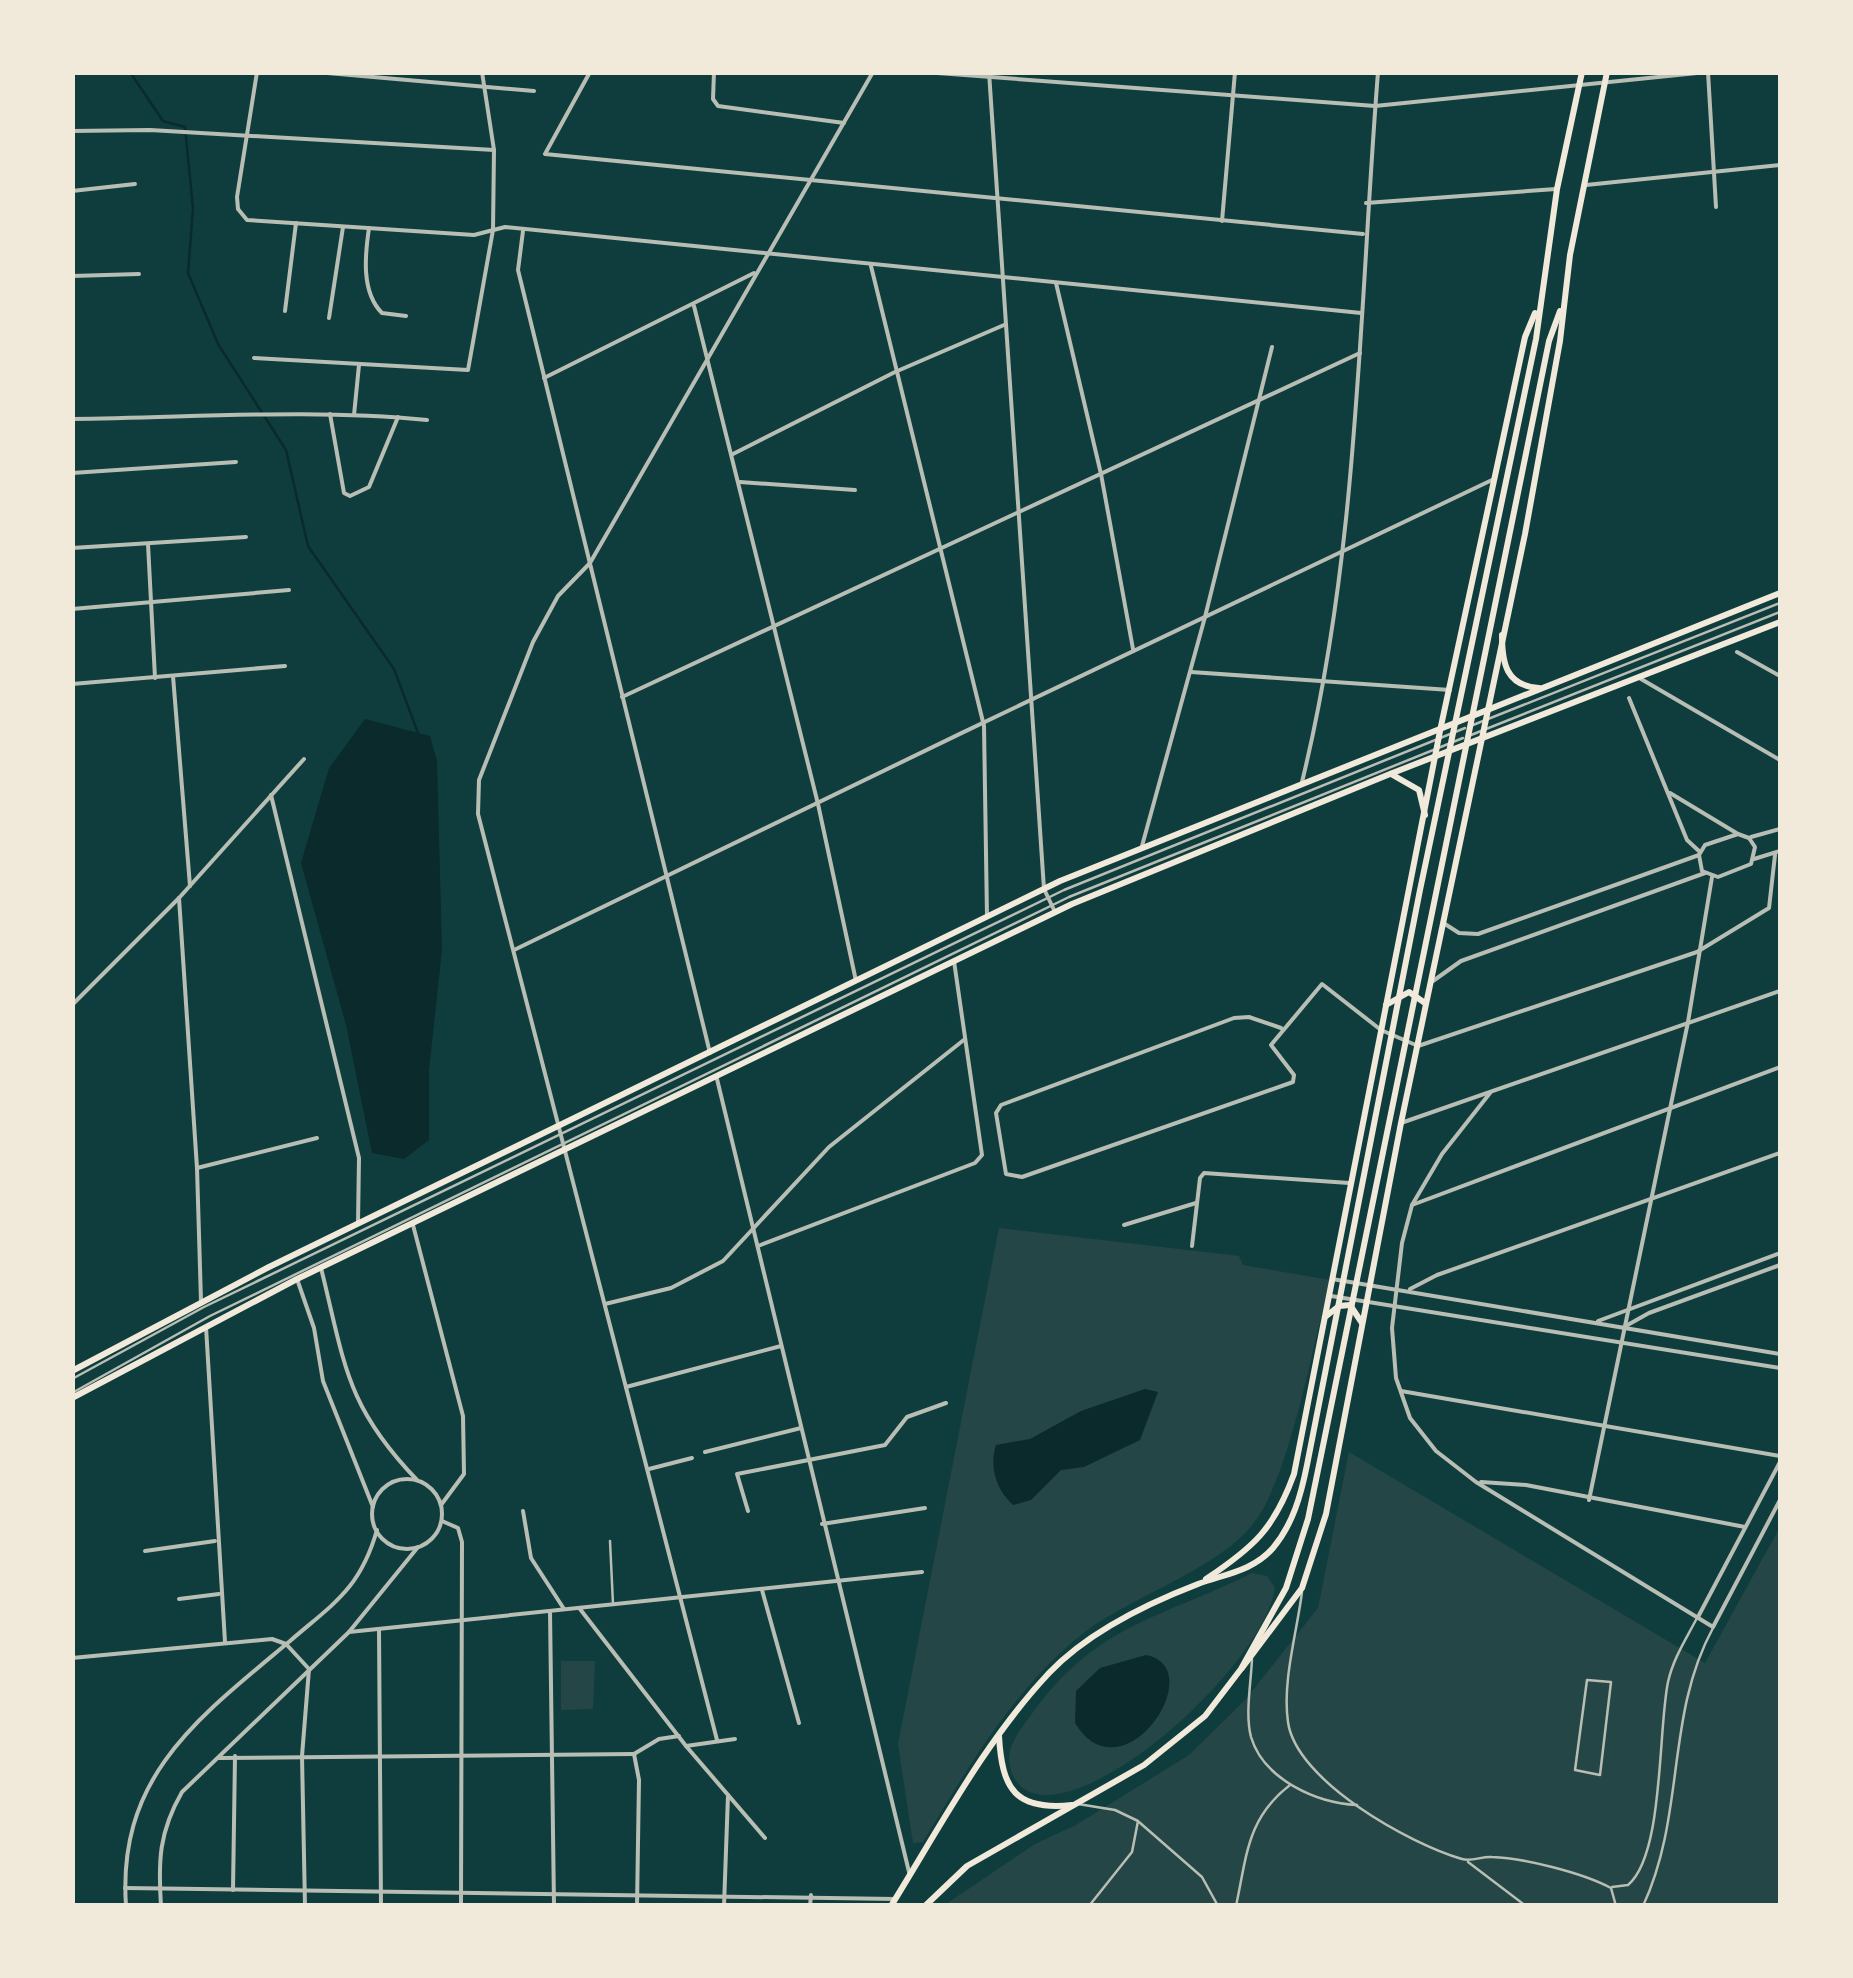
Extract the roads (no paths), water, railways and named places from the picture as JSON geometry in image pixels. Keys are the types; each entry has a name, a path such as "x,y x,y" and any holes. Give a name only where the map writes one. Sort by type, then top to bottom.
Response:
{"main road":[{"path":"893,1902 998,1734 1050,1672 1076,1650 1150,1604 1234,1574 1270,1552 1291,1520 1307,1465 1420,890 1524,402 1557,189 1582,72"},
{"path":"1241,1669 1249,1648 1286,1588 1308,1519 1535,406 1560,311 1608,72"},
{"path":"1201,1583 1263,1537 1281,1508 1294,1474 1441,726 1525,338 1537,309"},
{"path":"925,1906 967,1866 1165,1750 1205,1716 1252,1659 1302,1588 1326,1514 1401,1123 1513,591 1560,341 1560,311"},
{"path":"1474,581 1480,597 1492,606 1513,591"},
{"path":"72,1371 358,1223 558,1130 1044,889 1441,726 1780,593"},
{"path":"72,1395 562,1146 716,1077 1053,908 1780,622"},
{"path":"1502,635 1502,657 1508,673 1520,684 1545,688"},
{"path":"1390,774 1419,790 1425,815"},
{"path":"1421,834 1446,822 1462,834"},
{"path":"1395,962 1413,987 1430,984"},
{"path":"1386,1004 1409,992 1426,1004"},
{"path":"1336,1248 1352,1260 1376,1260"},
{"path":"1322,1319 1339,1306 1350,1305 1362,1324"},
{"path":"998,1734 1010,1790 1021,1800 1076,1804"}],"street":[{"path":"258,72 240,170 238,210 247,220 474,235 493,230 523,231 1361,313"},
{"path":"316,72 534,90"},
{"path":"254,358 464,372 470,366 493,230 494,150 482,72"},
{"path":"590,72 545,154 1364,234"},
{"path":"714,72 713,99 718,106 844,123"},
{"path":"717,1740 677,1599 649,1469 562,1146 476,794 533,642 558,596 590,563 873,72"},
{"path":"924,72 1375,106 1708,72 1716,207"},
{"path":"1222,221 1235,72"},
{"path":"1301,784 1327,680 1346,549 1366,204 1378,72"},
{"path":"989,75 1044,889 1053,908"},
{"path":"72,131 150,130 494,150"},
{"path":"1585,186 1780,166"},
{"path":"72,191 135,184"},
{"path":"1366,204 1557,189"},
{"path":"285,311 296,224"},
{"path":"330,318 343,227"},
{"path":"369,228 367,277 374,304 382,313 406,316"},
{"path":"523,231 518,270 710,1054"},
{"path":"871,266 984,726 987,917"},
{"path":"544,378 758,271"},
{"path":"72,276 140,274"},
{"path":"1056,283 1100,474 1133,648"},
{"path":"694,306 818,804 856,981"},
{"path":"733,454 896,372 1005,324"},
{"path":"1142,847 1206,617 1272,347"},
{"path":"622,697 1360,353"},
{"path":"354,415 359,365"},
{"path":"72,419 236,418 282,412 427,420"},
{"path":"330,414 344,494 350,496 369,488 398,417"},
{"path":"72,473 236,462"},
{"path":"514,950 984,726 1133,648 1496,478"},
{"path":"740,482 855,490"},
{"path":"72,548 246,537"},
{"path":"148,544 155,678"},
{"path":"72,609 289,590"},
{"path":"1738,652 1780,676"},
{"path":"72,684 285,666"},
{"path":"1191,672 1450,690"},
{"path":"174,676 190,886"},
{"path":"1641,678 1780,760"},
{"path":"1629,698 1687,840 1699,854 1705,873"},
{"path":"72,1005 190,886 304,759"},
{"path":"1670,794 1749,838 1780,830"},
{"path":"271,795 359,1158 358,1223"},
{"path":"1444,923 1459,934 1478,934 1699,854 1710,843 1738,834"},
{"path":"1749,838 1755,847 1754,859"},
{"path":"1281,1028 1249,1017 1234,1018 1001,1105 996,1114 1006,1174 1022,1177 1293,1082 1294,1075 1271,1049 1281,1028 1322,984 1381,1030 1418,1046 1697,952 1769,908 1777,854 1712,876 1705,873 1452,965 1430,984"},
{"path":"1589,1500 1688,1022 1697,952 1710,911 1712,876"},
{"path":"178,898 198,1168 202,1301"},
{"path":"758,1246 974,1163 982,1146 954,961"},
{"path":"1401,1123 1780,991"},
{"path":"605,1304 700,1276 753,1231 828,1147 965,1039"},
{"path":"1412,1205 1668,1106 1780,1068"},
{"path":"716,1077 806,1461 910,1876"},
{"path":"1490,1093 1442,1154 1412,1205 1394,1303 1394,1360 1410,1418 1436,1451 1476,1482 1713,1627 1780,1500"},
{"path":"198,1168 318,1138"},
{"path":"1407,1290 1437,1274 1780,1153"},
{"path":"1192,1246 1204,1173 1350,1182"},
{"path":"1124,1225 1197,1203"},
{"path":"412,1223 463,1416 464,1474 453,1495 441,1505"},
{"path":"1598,1320 1780,1253"},
{"path":"1624,1327 1649,1313 1780,1265"},
{"path":"162,1906 158,1854 168,1818 182,1792 349,1632 442,1521 441,1505 432,1489 417,1480 382,1444 351,1392 321,1268"},
{"path":"1330,1278 1598,1320 1780,1354"},
{"path":"126,1906 128,1832 149,1780 210,1714 356,1584 376,1530 373,1507 323,1381 314,1328 297,1279"},
{"path":"1326,1296 1394,1303 1780,1368"},
{"path":"206,1325 224,1642"},
{"path":"626,1388 781,1346"},
{"path":"1400,1391 1780,1459 1697,1618"},
{"path":"748,1511 737,1474 885,1445 907,1416 946,1404"},
{"path":"705,1452 801,1428"},
{"path":"649,1469 692,1458"},
{"path":"373,1507 384,1488 394,1482 417,1480"},
{"path":"1476,1482 1526,1486 1745,1527"},
{"path":"822,1524 925,1508"},
{"path":"523,1511 531,1558 564,1609"},
{"path":"442,1521 462,1533 461,1906"},
{"path":"376,1530 390,1544 418,1547"},
{"path":"145,1551 216,1541"},
{"path":"349,1632 922,1572"},
{"path":"762,1590 799,1723"},
{"path":"179,1599 219,1594"},
{"path":"579,1608 686,1746 766,1838"},
{"path":"550,1611 554,1906"},
{"path":"379,1628 381,1906"},
{"path":"72,1658 224,1642 272,1639 286,1644 309,1669 302,1756 305,1906"},
{"path":"215,1758 634,1754 660,1739 678,1736"},
{"path":"686,1746 735,1739"},
{"path":"634,1754 640,1780 637,1906"},
{"path":"233,1890 236,1756"},
{"path":"724,1906 728,1794"},
{"path":"126,1888 380,1893 554,1890 811,1895 893,1902"},
{"path":"810,1906 811,1895"}],"lane":[{"path":"72,1379 159,1330 558,1130 1048,897 1780,603"},
{"path":"72,1395 210,1316 1053,908 1438,747 1780,612"},
{"path":"610,1541 613,1604"},
{"path":"1302,1588 1288,1725 1297,1749 1313,1771 1360,1805 1411,1837 1466,1861 1526,1906"},
{"path":"1466,1861 1492,1857 1593,1878 1611,1888 1628,1885 1644,1864 1656,1799 1667,1684 1673,1662 1697,1618"},
{"path":"1643,1906 1668,1840 1690,1674 1713,1627"},
{"path":"1249,1648 1250,1734 1262,1760 1291,1784 1336,1804 1360,1805"},
{"path":"1585,1682 1610,1682 1602,1772 1578,1772 1585,1682"},
{"path":"1236,1906 1255,1824 1269,1801 1291,1784"},
{"path":"1076,1804 1115,1810 1138,1821 1202,1877 1218,1906"},
{"path":"1088,1906 1132,1852 1138,1821"},
{"path":"1611,1888 1616,1906"}],"waterway":[{"path":"130,72 163,121 185,127 193,208 188,273 218,344 286,450 308,546 394,669 418,733"}]}
